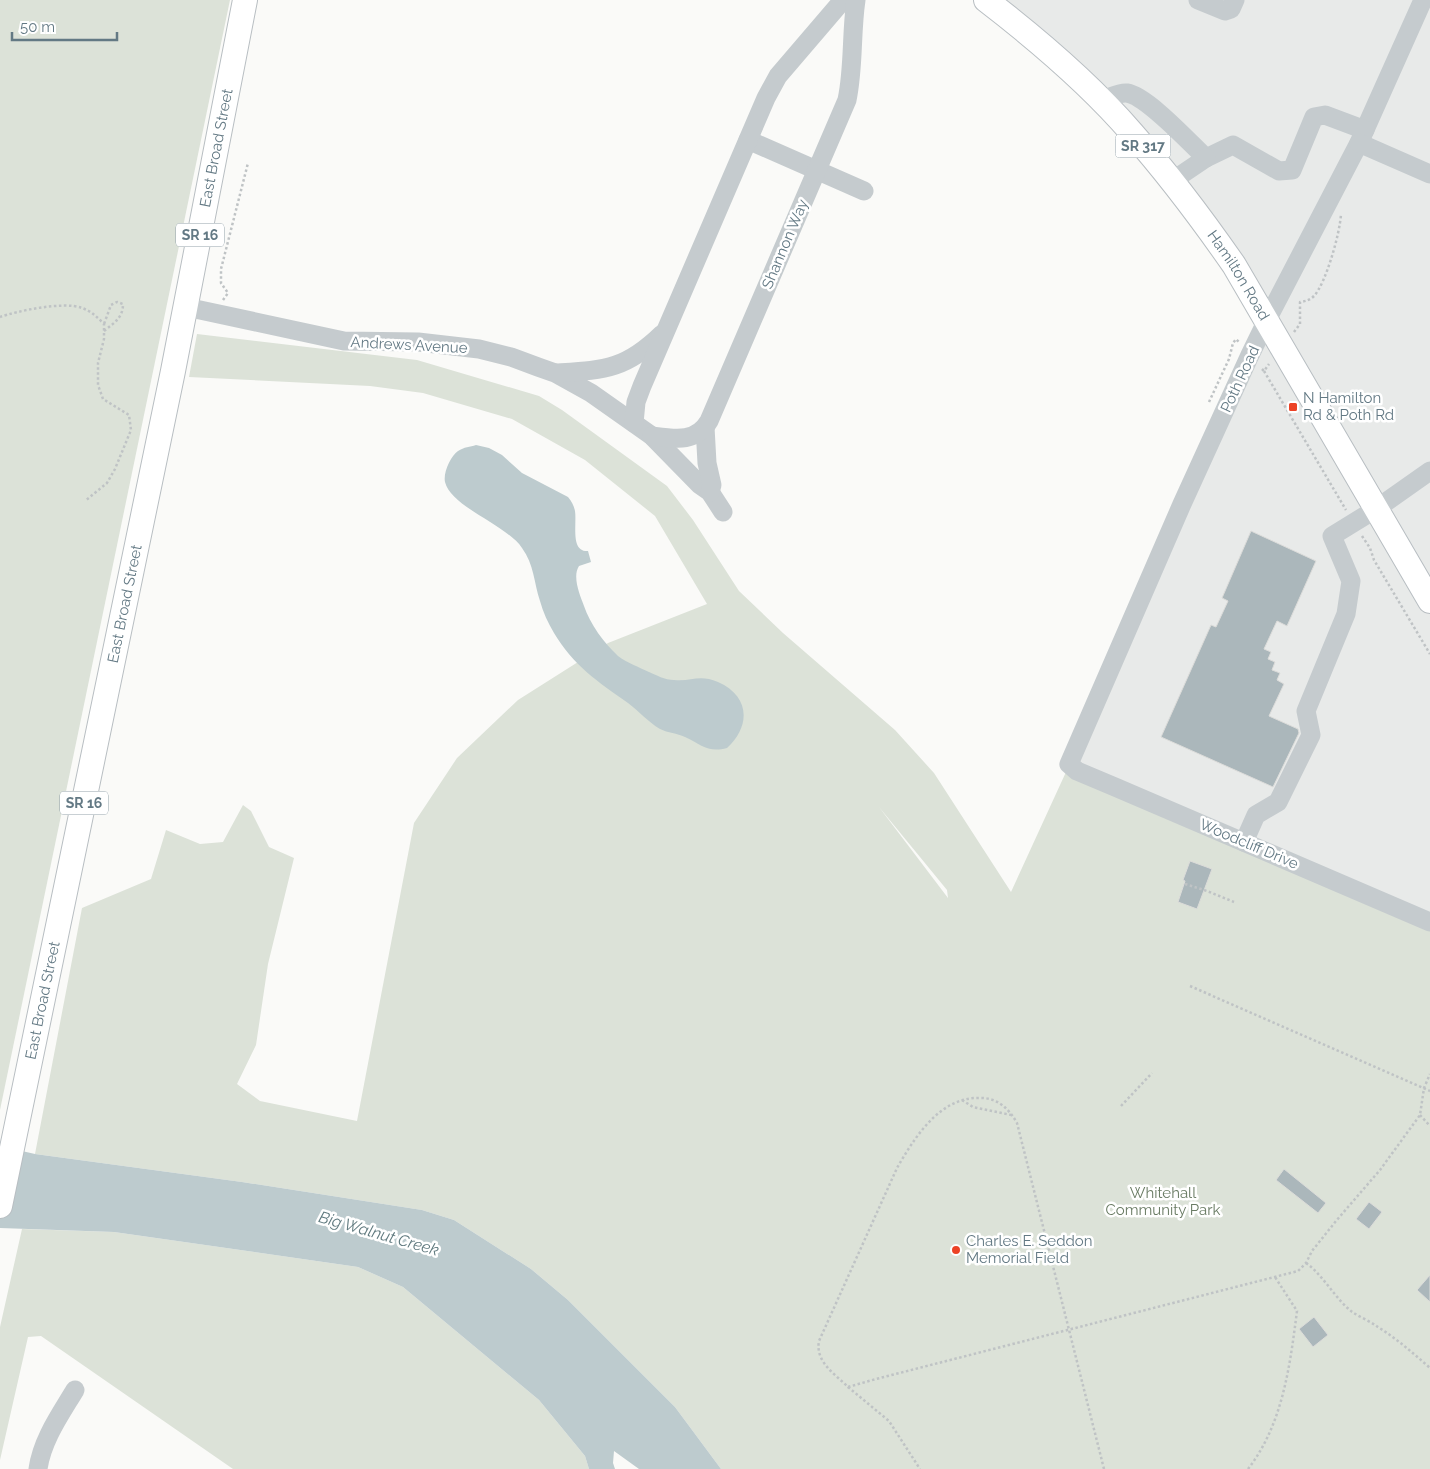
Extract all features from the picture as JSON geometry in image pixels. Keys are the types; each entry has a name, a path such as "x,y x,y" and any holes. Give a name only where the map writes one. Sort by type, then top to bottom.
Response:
{"main road":[{"name":"East Broad Street","path":"0,1206 186,307 245,0"},
{"name":"Hamilton Road","path":"986,0 1043,45 1101,100 1132,132 1172,181 1234,265 1430,601"}],"street":[{"path":"634,423 636,402 766,98 778,76 843,0"},
{"name":"Shannon Way","path":"705,427 841,115 848,94 856,0"},
{"path":"1198,0 1225,11 1231,9 1235,0"},
{"name":"Poth Road","path":"1069,764 1182,504 1267,321 1362,137 1422,0"},
{"path":"1101,100 1121,93 1129,93 1144,100 1206,158"},
{"path":"1172,181 1206,158 1233,145 1279,171 1292,170 1314,117 1325,115 1430,174"},
{"path":"748,140 864,191"},
{"name":"Andrews Avenue","path":"186,307 344,341 418,342 479,349 511,357 554,374 591,393 652,436 700,485 710,492 723,512"},
{"path":"554,374 593,372 614,367 646,348 666,330"},
{"name":"Andrews Avenue","path":"705,427 707,464 712,485 710,492"},
{"path":"652,436 688,438 694,436 705,427"},
{"path":"1244,842 1256,815 1278,802 1311,735 1306,710 1346,614 1351,581 1332,536 1376,509 1430,471"},
{"name":"Woodcliff Drive","path":"1069,764 1085,774 1430,922"},
{"path":"38,1469 40,1457 50,1431 75,1390"}],"path":[{"path":"220,314 224,297 228,293 221,283 221,269 248,163"},
{"path":"85,501 107,483 131,430 129,415 104,399 98,385 98,363 104,339 104,331 104,324 111,305 117,302 123,304 123,311 118,320 104,331"},
{"path":"0,317 49,306 80,307 95,314 104,324"},
{"path":"1185,884 1234,902"},
{"path":"1190,986 1430,1090"},
{"path":"1121,1106 1152,1073"},
{"path":"848,1387 1298,1271 1306,1263 1312,1251 1380,1170 1420,1115 1424,1088 1430,1074"},
{"path":"920,1469 889,1421 848,1387 821,1359 818,1353 819,1341 888,1187 907,1152 926,1125 949,1105 976,1097 994,1100 1003,1105 1017,1123 1104,1469"},
{"path":"962,1100 973,1107 1012,1115"},
{"path":"1420,1115 1430,1126"},
{"path":"1306,1263 1353,1313 1366,1319 1393,1338 1430,1368"},
{"path":"1248,1469 1262,1448 1274,1420 1285,1386 1291,1355 1297,1311 1275,1277"}],"shaded area":[{"path":"982,0 1430,0 1430,929 1066,772 1271,320 1117,116"}],"green space":[{"path":"0,0 230,0 0,1110"},
{"name":"Whitehall Community Park","path":"197,334 417,360 539,396 562,410 667,486 693,520 739,591 783,633 895,730 934,773 1011,892 1066,772 1430,929 1430,1469 721,1469 675,1407 568,1300 531,1269 454,1220 422,1210 242,1182 35,1154 82,908 151,879 166,830 200,844 223,842 243,805 251,811 269,847 294,858 268,964 256,1045 237,1084 260,1101 357,1121 414,823 457,758 518,700 608,643 707,604 655,516 585,460 512,419 423,393 370,386 189,377","holes":["879,807 947,890 948,898"]},
{"path":"22,1229 114,1232 358,1267 403,1287 539,1400 585,1456 589,1469 233,1469 41,1336 28,1337 0,1460 0,1327"}],"water":[{"path":"476,445 489,448 502,455 522,473 568,497 571,501 575,511 577,542 582,550 588,551 591,562 579,566 577,570 576,581 579,591 594,626 618,656 633,665 667,679 700,678 718,682 729,688 736,695 744,712 743,721 735,739 727,748 710,749 682,736 660,729 596,680 569,654 554,633 546,617 531,567 522,548 515,540 457,500 449,491 445,478 450,460 458,451"},
{"name":"Big Walnut Creek","path":"0,1146 35,1154 242,1182 422,1210 454,1220 531,1269 568,1300 675,1407 721,1469 639,1469 614,1451 613,1463 615,1469 589,1469 585,1456 539,1400 403,1287 358,1267 114,1232 0,1228"}],"building":[{"path":"1251,531 1316,561 1287,626 1277,621 1264,649 1271,652 1268,659 1275,662 1272,670 1280,673 1277,680 1284,684 1269,716 1298,729 1299,733 1273,787 1161,737 1211,625 1216,627 1228,601 1222,598"},
{"path":"1190,861 1212,869 1197,909 1178,902"},
{"path":"1284,1169 1326,1203 1318,1213 1276,1180"},
{"path":"1369,1202 1382,1212 1369,1229 1356,1219"},
{"path":"1430,1275 1430,1302 1417,1290"},
{"path":"1314,1317 1328,1335 1313,1347 1299,1329"}],"place":[{"name":"N Hamilton Rd & Poth Rd","path":"1293,407"},
{"name":"Charles E. Seddon Memorial Field","path":"956,1250"}]}
